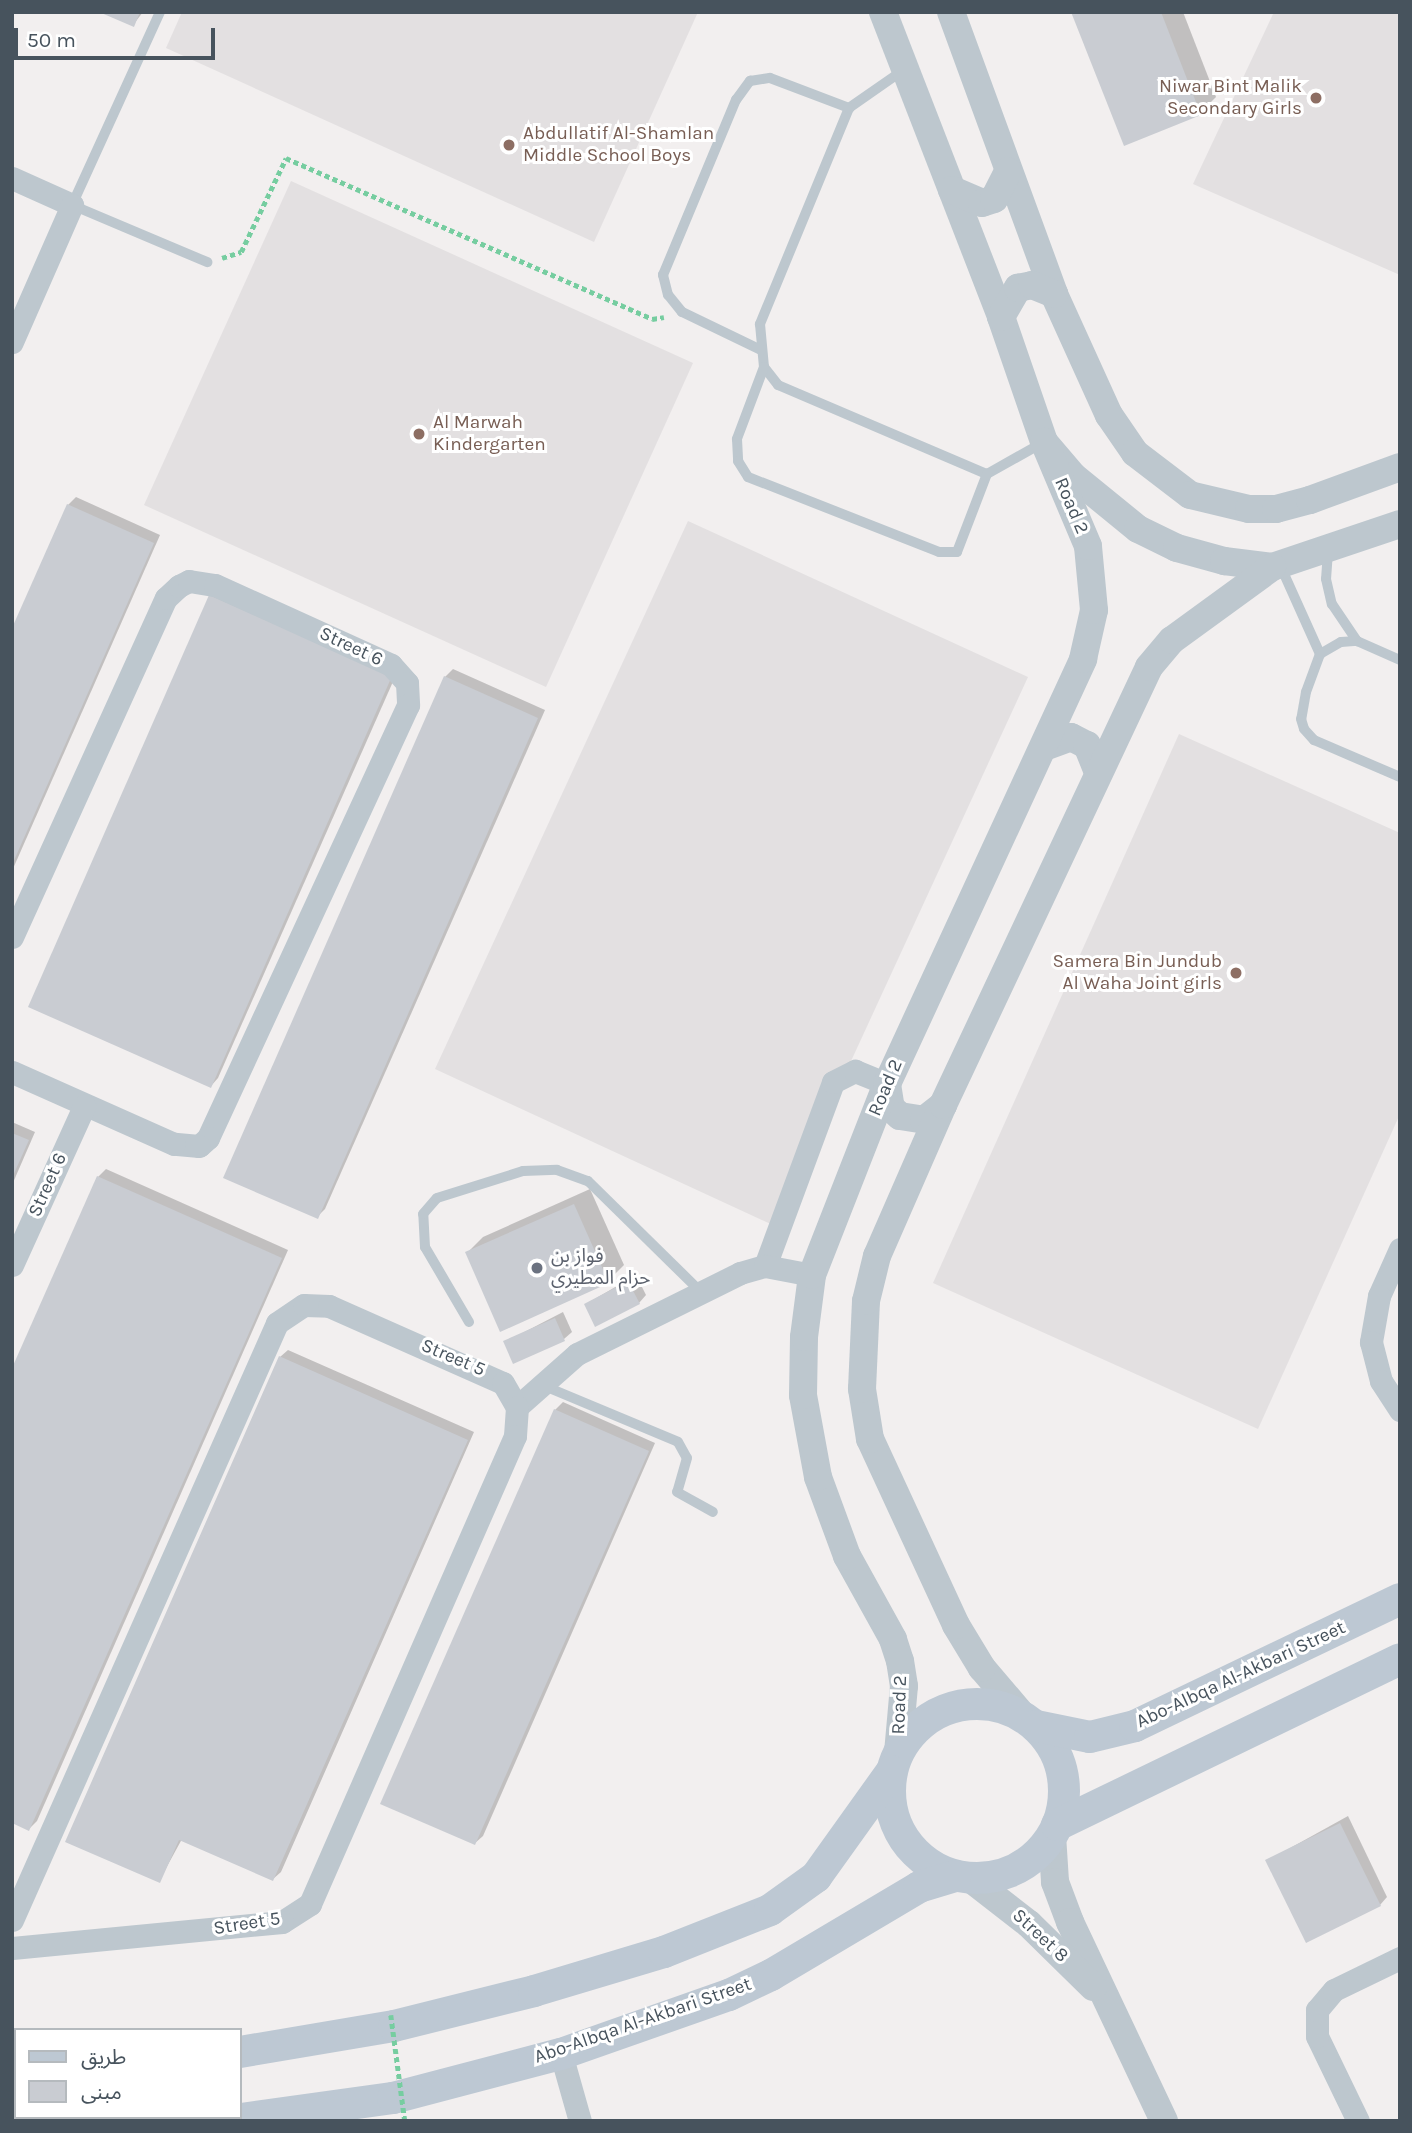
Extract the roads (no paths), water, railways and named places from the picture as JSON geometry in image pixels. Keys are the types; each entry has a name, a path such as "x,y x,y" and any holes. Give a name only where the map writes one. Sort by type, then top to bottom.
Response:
{"main road":[{"name":"Abo-Albqa Al-Akbari Street","path":"1029,1721 1090,1737 1135,1726 1400,1599"},
{"path":"895,1762 890,1807 899,1833 916,1855 963,1878 1018,1869 1055,1830 1400,1659"},
{"path":"242,2052 394,2026 534,1990 664,1952 770,1910 816,1877 922,1723 955,1705 980,1703 1029,1721 1061,1765 1064,1789 1055,1830"},
{"name":"Abo-Albqa Al-Akbari Street","path":"242,2119 393,2098 561,2054 750,1985 919,1887 963,1878"}],"street":[{"name":"Road 2","path":"883,12 902,71 1001,317 1044,442 1088,545 1094,610 1083,659 887,1084 812,1275 804,1337 805,1409 818,1477 847,1556 893,1639 900,1661 904,1686 895,1762"},
{"path":"951,12 1054,294 1109,415 1135,453 1190,495 1249,509 1276,509 1400,467"},
{"path":"952,190 982,203 994,200 1008,171"},
{"path":"12,178 72,205 12,342"},
{"path":"1001,317 1018,288 1032,285 1054,294"},
{"name":"Road 2","path":"1044,442 1073,476 1138,529 1189,551 1276,566"},
{"name":"Road 2","path":"1029,1721 982,1668 956,1625 870,1439 862,1389 866,1301 877,1256 943,1105 1149,667 1164,649 1276,566 1400,524"},
{"name":"Street 6","path":"12,937 166,598 179,586 189,581 215,585 391,665 408,683 408,705 208,1138 199,1146 174,1144 12,1072"},
{"path":"1044,747 1071,737 1087,745 1098,772"},
{"path":"765,1266 833,1082 855,1071 887,1084 891,1108 900,1116 924,1120 943,1105"},
{"name":"Street 6","path":"12,1265 84,1105"},
{"path":"1400,1249 1379,1296 1371,1342 1381,1381 1400,1410"},
{"path":"517,1407 539,1384 576,1354 701,1292 765,1266 812,1275"},
{"name":"Street 5","path":"12,1920 276,1323 304,1305 329,1306 491,1374 503,1383 517,1407 515,1436 310,1904 282,1922 12,1948"},
{"name":"Street 8","path":"1055,1830 1055,1882 1105,1999 1164,2121"},
{"name":"Street 8","path":"963,1878 1029,1924 1105,1999"},
{"path":"1358,2121 1317,2036 1317,2010 1334,1990 1400,1958"},
{"path":"561,2054 580,2121"}],"lane":[{"path":"160,12 72,205 206,262"},
{"path":"902,71 849,108 760,324 764,367 778,385 987,474"},
{"path":"761,350 682,312 668,295 663,275 736,100 750,81 770,78 849,108"},
{"path":"764,367 737,439 738,461 748,477 939,552 957,552 987,474 1044,442"},
{"path":"1328,549 1326,579 1332,604 1357,641"},
{"path":"1276,566 1320,654"},
{"path":"1400,660 1357,641 1341,642 1320,654 1306,692 1301,719 1304,729 1314,740 1400,777"},
{"path":"470,1322 425,1247 423,1214 437,1198 523,1171 556,1170 588,1181 701,1292"},
{"path":"539,1384 678,1442 687,1458 677,1492 713,1512"}],"place":[{"name":"Niwar Bint Malik Secondary Girls","path":"1316,98"},
{"name":"Abdullatif Al-Shamlan Middle School Boys","path":"509,145"},
{"name":"Al Marwah Kindergarten","path":"419,434"},
{"name":"Samera Bin Jundub Al Waha Joint girls","path":"1236,973"},
{"name":"فواز بن حزام المطيري","path":"537,1268"}]}
